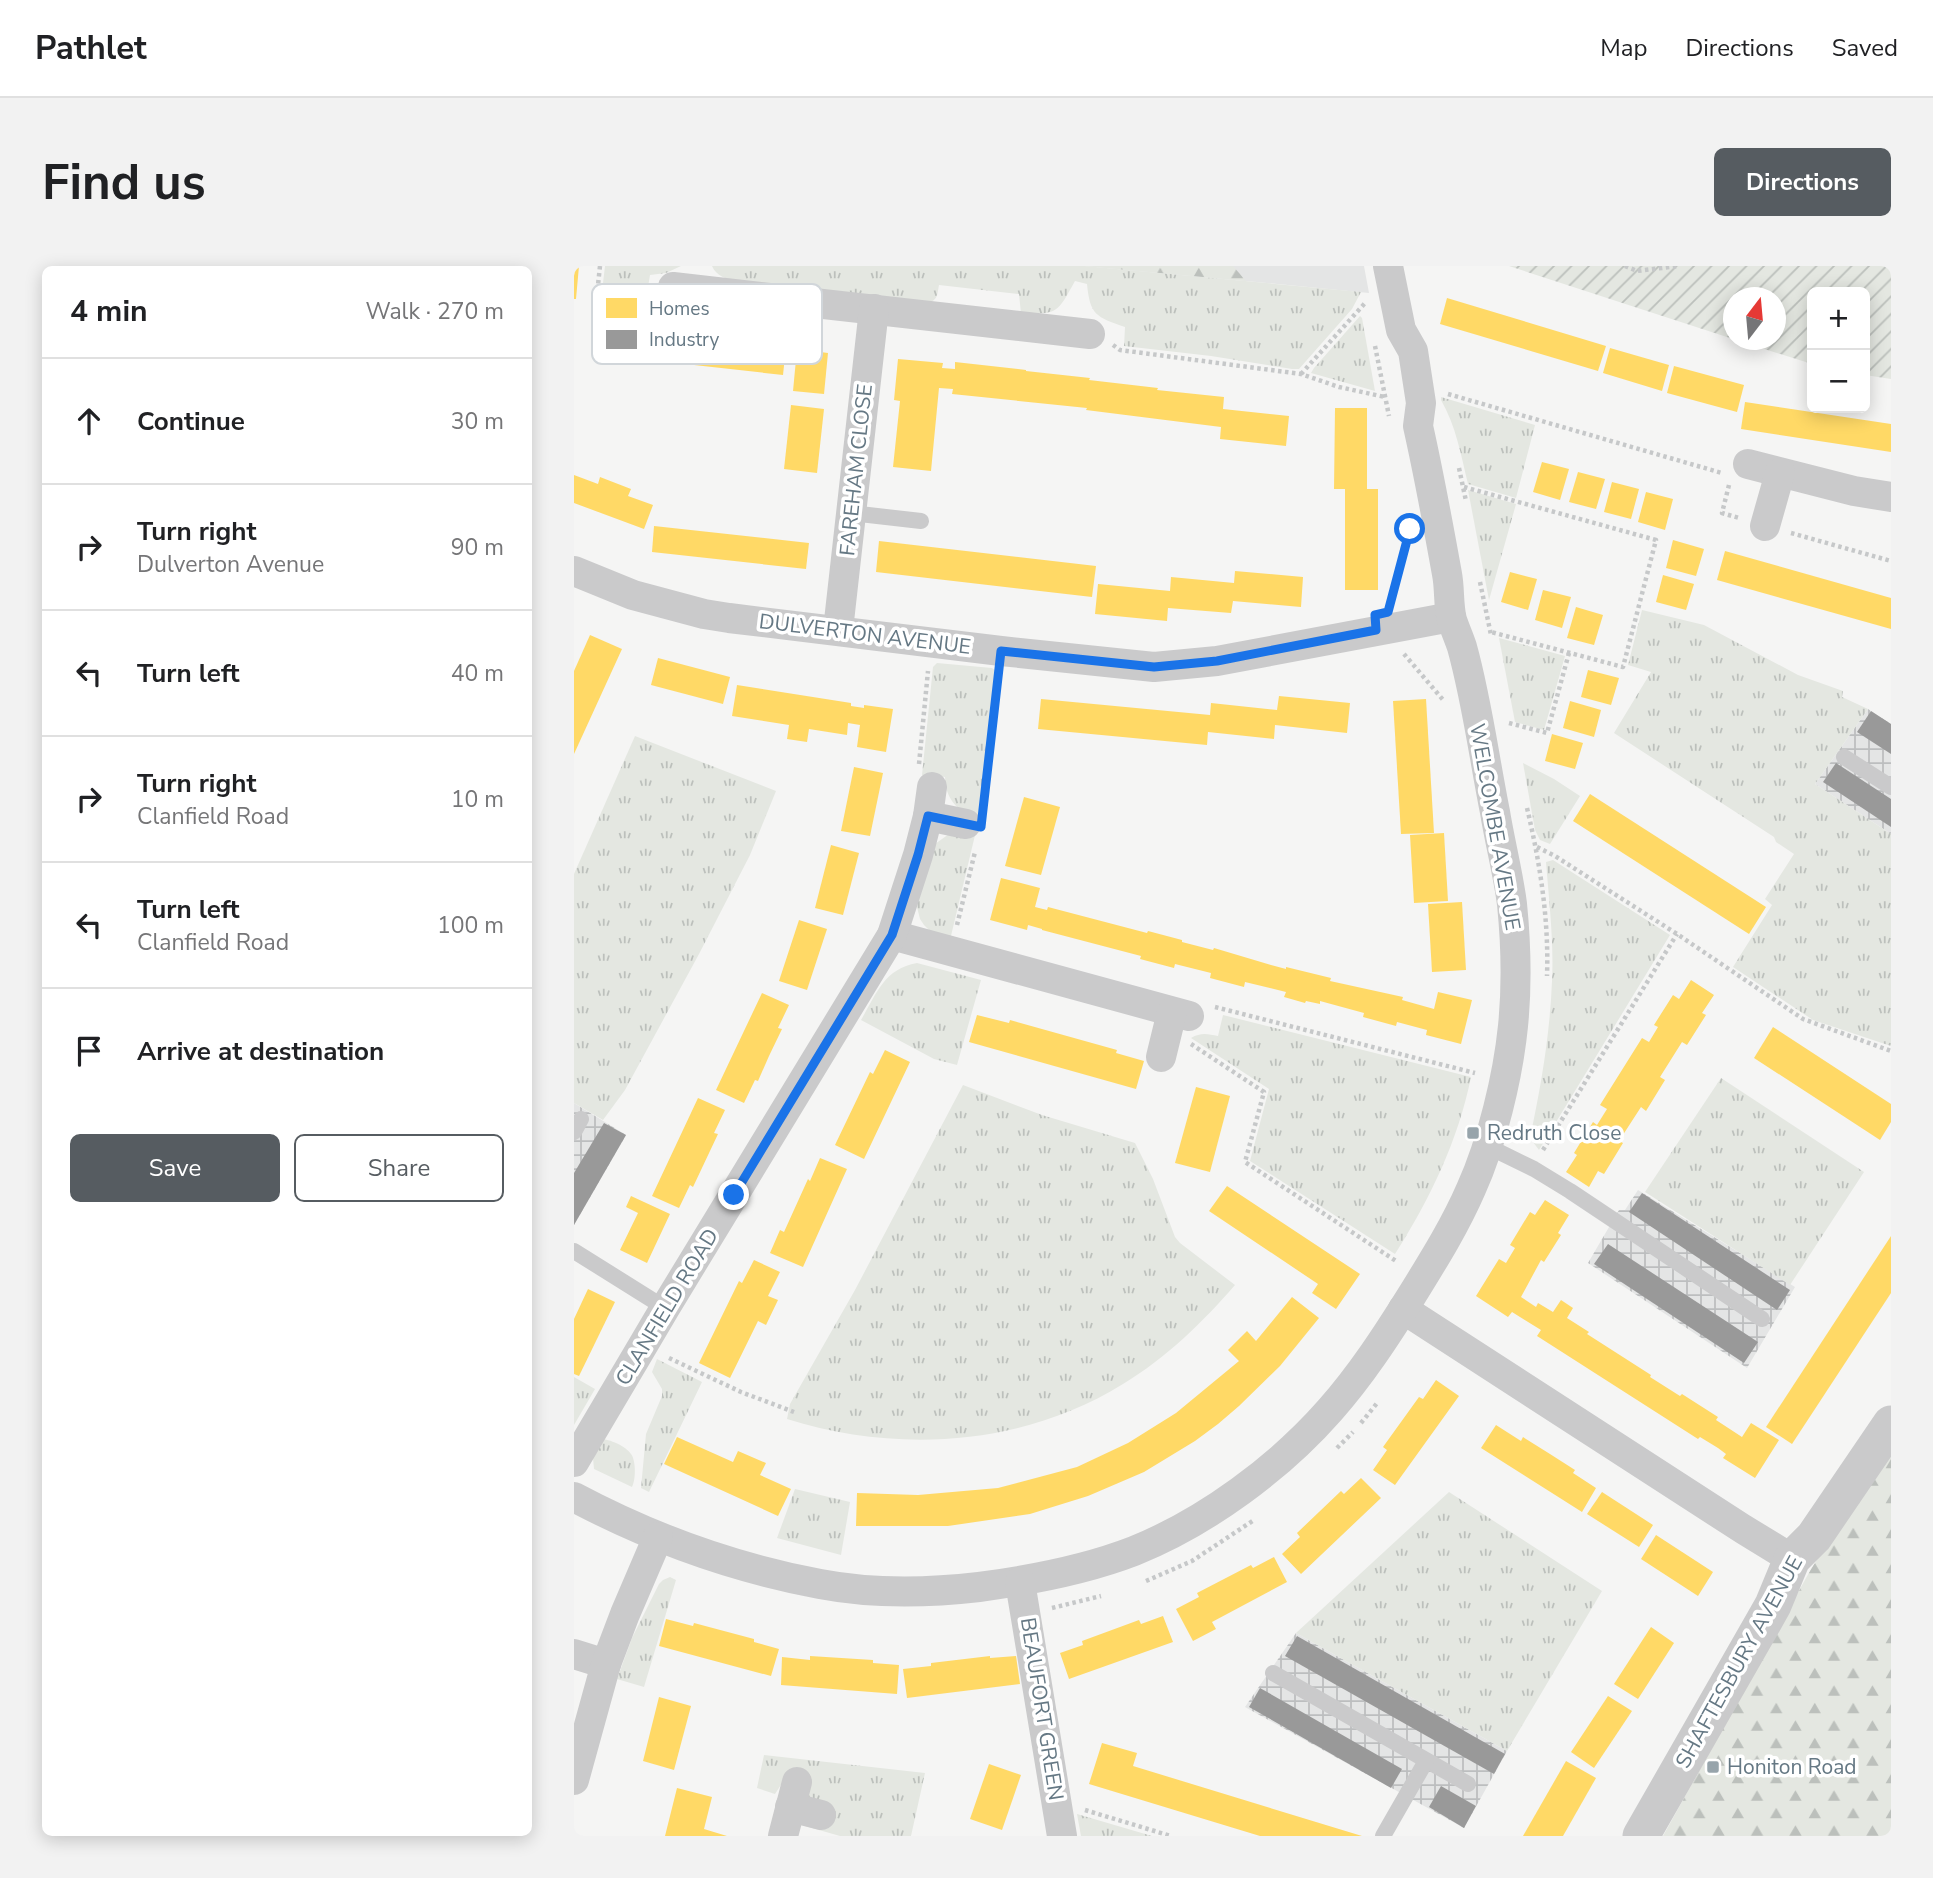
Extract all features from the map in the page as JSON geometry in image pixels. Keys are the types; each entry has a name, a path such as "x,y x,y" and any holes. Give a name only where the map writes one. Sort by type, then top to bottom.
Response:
{"street":[{"name":"WELCOMBE AVENUE","path":"574,1497 658,1536 735,1563 823,1585 918,1592 1020,1582 1104,1562 1136,1550 1196,1520 1236,1494 1296,1444 1329,1411 1359,1374 1403,1309 1462,1207 1487,1146 1512,1031 1515,935 1501,846 1467,673 1461,644 1451,617 1448,582 1418,426 1421,403 1413,351 1401,330 1388,266"},
{"path":"822,303 1090,334"},
{"name":"FAREHAM CLOSE","path":"838,630 874,309"},
{"path":"1748,464 1891,498"},
{"path":"1765,526 1780,473"},
{"name":"DULVERTON AVENUE","path":"574,571 633,595 704,614 1119,664 1164,666 1217,661 1451,617"},
{"name":"CLANFIELD ROAD","path":"574,1462 892,935 928,816 932,787"},
{"path":"928,816 974,826"},
{"path":"892,935 1176,1018 1161,1057"},
{"path":"1403,1309 1792,1559"},
{"name":"SHAFTESBURY AVENUE","path":"1641,1836 1765,1621 1792,1559 1814,1537 1891,1423"},
{"path":"574,1780 606,1664 658,1536"},
{"name":"BEAUFORT GREEN","path":"1020,1582 1062,1836"},
{"path":"574,1654 606,1664"},
{"path":"783,1836 793,1794 821,1815"}],"lane":[{"path":"851,513 920,521"},
{"path":"1844,757 1891,787"},
{"path":"1487,1146 1534,1169 1570,1191 1762,1318"},
{"path":"574,1251 665,1308"},
{"path":"1273,1673 1468,1784"},
{"path":"1383,1836 1426,1761"}],"path":[{"path":"598,284 600,266"},
{"path":"1625,266 1637,271 1678,266"},
{"path":"1301,374 1366,301 1369,315"},
{"path":"1374,342 1390,421"},
{"path":"1459,466 1468,512"},
{"path":"1464,487 1656,540 1623,667 1491,632"},
{"path":"1410,529 1388,612 1375,615 1376,630 1381,647 1396,645 1445,702"},
{"path":"1478,574 1493,642"},
{"path":"931,643 917,783 932,787"},
{"path":"951,951 974,826 1001,651"},
{"path":"1510,735 1508,723 1546,733 1569,653"},
{"path":"1524,797 1536,847 1546,916 1547,986"},
{"path":"1501,846 1536,847 1555,856 1803,1018 1891,1051"},
{"path":"1515,1161 1521,1145 1539,1156 1677,934"},
{"path":"1391,1271 1396,1261 1245,1163 1264,1092 1190,1043 1176,1018 1206,1004 1475,1073 1473,1084"},
{"path":"643,1345 741,1392 794,1412"},
{"path":"1335,1450 1370,1413 1385,1392"},
{"path":"1139,1583 1192,1561 1261,1515"},
{"path":"1026,1612 1057,1608 1109,1593"},
{"path":"1057,1801 1171,1836"}],"shaded area":[{"path":"1085,266 1364,266 1369,293 1246,281"},
{"path":"1868,709 1891,724 1891,834 1815,784"},
{"path":"574,1103 626,1135 574,1225"},
{"path":"1638,1190 1795,1287 1747,1368 1588,1263 1619,1210 1625,1210"},
{"path":"1296,1633 1507,1751 1464,1828 1245,1707"}],"green space":[{"path":"605,266 681,266 666,273 650,275 648,284 603,283"},
{"path":"712,266 1085,266 1361,292 1352,309 1299,369 1292,369 1124,346 1125,327 1096,313 1090,302 1087,284 1075,281 1056,309 1043,313 1021,314 1019,294 939,285 935,299 928,303 822,291 822,284 737,282 719,275"},
{"path":"1085,266 1233,266 1246,281"},
{"path":"1509,266 1891,266 1891,379 1870,376 1870,287 1807,287 1807,362 1768,350 1786,350 1786,287 1723,287 1723,336"},
{"path":"1360,316 1362,318 1375,391 1311,373"},
{"path":"1441,397 1535,425 1516,498 1468,484 1454,430"},
{"path":"1468,490 1516,504 1489,600"},
{"path":"1642,610 1704,625 1798,675 1843,691 1842,697 1868,709 1815,784 1891,834 1891,1046 1813,1020 1733,967 1772,905 1765,899 1794,854 1776,842 1774,837 1614,733 1651,672 1628,665"},
{"path":"1499,638 1565,656 1544,730 1515,722"},
{"path":"937,663 992,668 996,671 979,817 959,809 954,804 947,792 945,777 922,775 933,667"},
{"path":"635,736 776,791 750,855 699,954 625,1090 603,1120 574,1103 574,874"},
{"path":"1523,763 1580,796 1550,844 1540,840 1535,830"},
{"path":"976,831 950,940 930,931 924,925 916,903 935,844 949,834"},
{"path":"1553,860 1670,935 1539,1150 1530,1138 1551,1001 1551,922 1546,862"},
{"path":"917,963 981,980 957,1065 934,1059 861,1020 889,977 906,966"},
{"path":"1223,1015 1471,1077 1459,1124 1441,1169 1395,1254 1250,1161 1269,1089 1191,1038 1201,1034 1218,1036"},
{"path":"1721,1078 1864,1172 1790,1285 1645,1192"},
{"path":"963,1085 1042,1115 1135,1143 1153,1179 1175,1237 1235,1285 1183,1339 1139,1374 1084,1405 1044,1421 1002,1432 916,1440 829,1430 787,1419 790,1404 855,1290"},
{"path":"657,1359 702,1382 649,1492 641,1488 646,1434 662,1396 662,1389 652,1372"},
{"path":"574,1377 595,1389 574,1425"},
{"path":"601,1439 625,1448 631,1454 635,1470 632,1487 594,1469 593,1458"},
{"path":"1891,1445 1891,1836 1663,1836 1811,1569"},
{"path":"795,1489 850,1502 841,1555 777,1538"},
{"path":"1449,1492 1602,1591 1507,1751 1296,1633"},
{"path":"670,1577 676,1580 644,1687 617,1679 632,1638 659,1584"},
{"path":"764,1755 925,1773 911,1836 840,1836 798,1824 809,1798 786,1777 775,1794 757,1788"},
{"path":"1077,1814 1152,1836 1081,1836"}],"building: Homes":[{"path":"574,266 579,266 576,299 574,299"},
{"path":"1447,298 1606,346 1598,371 1440,324"},
{"path":"1610,348 1669,365 1662,391 1603,373"},
{"path":"822,352 828,353 824,394 793,391 796,364 822,364"},
{"path":"898,359 943,363 942,368 955,369 955,362 1026,370 1158,388 1157,390 1224,397 1223,409 1289,416 1286,446 1220,439 1221,427 1086,410 1087,408 952,394 953,389 939,388 931,471 893,467 900,401 894,400"},
{"path":"685,364 784,364 783,375"},
{"path":"1674,366 1744,385 1737,412 1667,393"},
{"path":"1745,402 1891,424 1891,452 1741,429"},
{"path":"791,405 824,409 817,473 784,469"},
{"path":"1335,408 1367,408 1367,489 1378,489 1378,590 1345,590 1345,489 1334,489"},
{"path":"1542,462 1569,469 1560,500 1533,492"},
{"path":"1578,472 1605,479 1596,509 1569,502"},
{"path":"574,475 598,484 600,477 631,489 628,496 653,505 644,529 574,503"},
{"path":"1612,482 1639,489 1631,519 1604,512"},
{"path":"1646,492 1673,499 1665,530 1638,522"},
{"path":"654,526 809,543 806,569 652,552"},
{"path":"1673,540 1704,549 1696,576 1666,568"},
{"path":"879,541 1096,566 1092,597 876,572"},
{"path":"1725,551 1891,598 1891,629 1717,580"},
{"path":"1235,571 1303,577 1301,607 1233,601 1231,613 1168,608 1167,621 1095,614 1098,584 1170,591 1171,577 1234,583"},
{"path":"1510,572 1537,579 1528,610 1501,602"},
{"path":"1663,575 1694,584 1686,610 1656,602"},
{"path":"1543,590 1571,597 1562,628 1535,620"},
{"path":"1576,607 1603,615 1594,645 1567,638"},
{"path":"590,635 622,649 574,754 574,671"},
{"path":"658,658 730,677 723,704 651,685"},
{"path":"1588,670 1619,678 1611,705 1581,697"},
{"path":"737,685 851,703 851,706 864,708 864,705 893,709 886,752 857,747 860,725 848,723 847,735 809,729 807,742 787,739 789,725 732,716"},
{"path":"1279,696 1350,703 1347,733 1275,725 1274,739 1208,732 1207,745 1038,729 1041,699 1210,715 1211,703 1277,710"},
{"path":"1426,699 1434,833 1401,834 1393,701"},
{"path":"1570,701 1601,710 1594,737 1563,728"},
{"path":"1552,734 1583,743 1575,769 1545,761"},
{"path":"854,767 883,773 870,836 841,831"},
{"path":"1590,794 1766,907 1749,934 1573,821"},
{"path":"1024,797 1060,807 1041,875 1005,866"},
{"path":"1444,833 1448,901 1414,903 1410,835"},
{"path":"831,845 859,853 843,915 815,908"},
{"path":"1001,878 1040,888 1035,907 1047,910 1048,907 1147,933 1148,931 1286,969 1331,978 1330,981 1403,997 1402,1000 1434,1009 1438,992 1472,1000 1461,1044 1426,1035 1427,1030 1397,1022 1396,1026 1363,1017 1364,1013 1320,1001 1320,1004 1305,1003 1284,997 1286,992 1245,982 1244,987 1210,978 1211,973 1175,964 1174,968 1140,959 1141,956 1028,925 1027,930 990,920"},
{"path":"1462,902 1466,970 1432,972 1428,904"},
{"path":"799,920 827,929 807,990 779,981"},
{"path":"1691,980 1714,995 1702,1013 1706,1015 1687,1045 1682,1042 1660,1077 1665,1080 1646,1111 1641,1107 1619,1141 1623,1143 1604,1174 1598,1171 1589,1187 1566,1172 1577,1155 1574,1153 1593,1122 1597,1125 1607,1109 1600,1105 1642,1038 1649,1042 1658,1027 1654,1025 1673,995 1679,999"},
{"path":"762,993 789,1005 778,1028 782,1029 758,1081 755,1080 744,1103 716,1090"},
{"path":"977,1015 1009,1023 1010,1020 1117,1050 1116,1053 1144,1061 1136,1089 969,1042"},
{"path":"1773,1027 1891,1104 1891,1122 1880,1140 1754,1058"},
{"path":"885,1050 910,1062 864,1159 835,1145 870,1072 873,1074"},
{"path":"1196,1087 1230,1096 1210,1172 1175,1163"},
{"path":"698,1098 725,1110 714,1133 718,1134 693,1187 690,1185 679,1208 652,1196"},
{"path":"820,1158 847,1169 803,1267 770,1253 780,1230 784,1232"},
{"path":"1227,1186 1360,1274 1336,1309 1312,1293 1318,1284 1209,1211"},
{"path":"631,1196 670,1214 647,1263 620,1250 638,1213 626,1207"},
{"path":"1545,1200 1569,1215 1558,1233 1561,1235 1544,1262 1541,1260 1521,1297 1536,1307 1538,1303 1553,1312 1561,1300 1573,1308 1567,1318 1589,1332 1587,1334 1651,1375 1650,1377 1718,1417 1716,1420 1742,1437 1751,1423 1779,1440 1755,1478 1723,1458 1726,1454 1718,1448 1700,1437 1698,1439 1537,1336 1541,1330 1512,1312 1508,1317 1476,1296 1499,1259 1506,1263 1515,1248 1510,1245 1530,1212 1535,1215"},
{"path":"1891,1236 1891,1293 1792,1444 1766,1427"},
{"path":"754,1260 780,1272 768,1296 778,1300 766,1325 758,1321 730,1378 699,1363 739,1281 742,1283"},
{"path":"588,1289 615,1302 579,1376 574,1374 574,1319"},
{"path":"1292,1297 1319,1318 1280,1366 1218,1424 1144,1472 1088,1496 1030,1514 948,1526 856,1526 857,1493 918,1495 998,1488 1077,1467 1128,1443 1176,1413 1239,1361 1228,1350 1247,1331 1256,1341"},
{"path":"1436,1380 1459,1396 1395,1485 1373,1470 1387,1450 1383,1447 1419,1397 1423,1399"},
{"path":"1496,1425 1521,1441 1523,1437 1550,1454 1596,1488 1582,1512 1481,1448"},
{"path":"677,1437 733,1462 738,1451 766,1463 760,1475 791,1489 778,1516 664,1464"},
{"path":"1361,1478 1381,1498 1301,1574 1282,1554 1300,1537 1297,1533 1341,1491 1344,1494"},
{"path":"1602,1492 1653,1525 1639,1547 1587,1514"},
{"path":"1656,1535 1713,1572 1698,1596 1641,1559"},
{"path":"1274,1557 1287,1582 1212,1622 1216,1629 1193,1641 1176,1609 1199,1597 1197,1593 1251,1565 1253,1568"},
{"path":"1163,1616 1173,1642 1069,1679 1060,1653 1083,1645 1082,1641 1139,1620 1141,1624"},
{"path":"666,1619 693,1626 694,1623 754,1639 754,1642 779,1649 771,1676 659,1646"},
{"path":"1651,1627 1674,1643 1638,1699 1614,1684"},
{"path":"810,1656 873,1660 873,1663 899,1665 897,1694 781,1685 782,1657 810,1660"},
{"path":"990,1656 1016,1656 1020,1684 907,1698 903,1669"},
{"path":"1608,1696 1632,1711 1594,1768 1571,1752"},
{"path":"659,1697 691,1706 674,1770 643,1761"},
{"path":"1102,1743 1137,1753 1133,1766 1362,1836 1260,1836 1089,1784"},
{"path":"1566,1761 1596,1778 1563,1836 1523,1836"},
{"path":"989,1764 1021,1775 1002,1830 970,1819"},
{"path":"677,1788 712,1797 704,1829 727,1836 665,1836"}],"building: Industry":[{"path":"1871,711 1891,724 1891,754 1857,732"},
{"path":"1836,763 1891,799 1891,827 1823,782"},
{"path":"604,1123 626,1135 574,1225 574,1173"},
{"path":"1642,1193 1790,1290 1777,1310 1629,1212"},
{"path":"1608,1244 1758,1342 1744,1363 1594,1264"},
{"path":"1297,1636 1505,1754 1494,1774 1285,1656"},
{"path":"1260,1688 1402,1769 1391,1788 1249,1707"},
{"path":"1441,1786 1476,1806 1464,1828 1429,1807"}],"place":[{"name":"Redruth Close","path":"1473,1133"},
{"name":"Honiton Road","path":"1713,1767"}],"route":[{"path":"734,1195 892,935 928,816 981,827 1001,651 1154,667 1217,661 1376,630 1375,615 1388,612 1410,529"}]}
